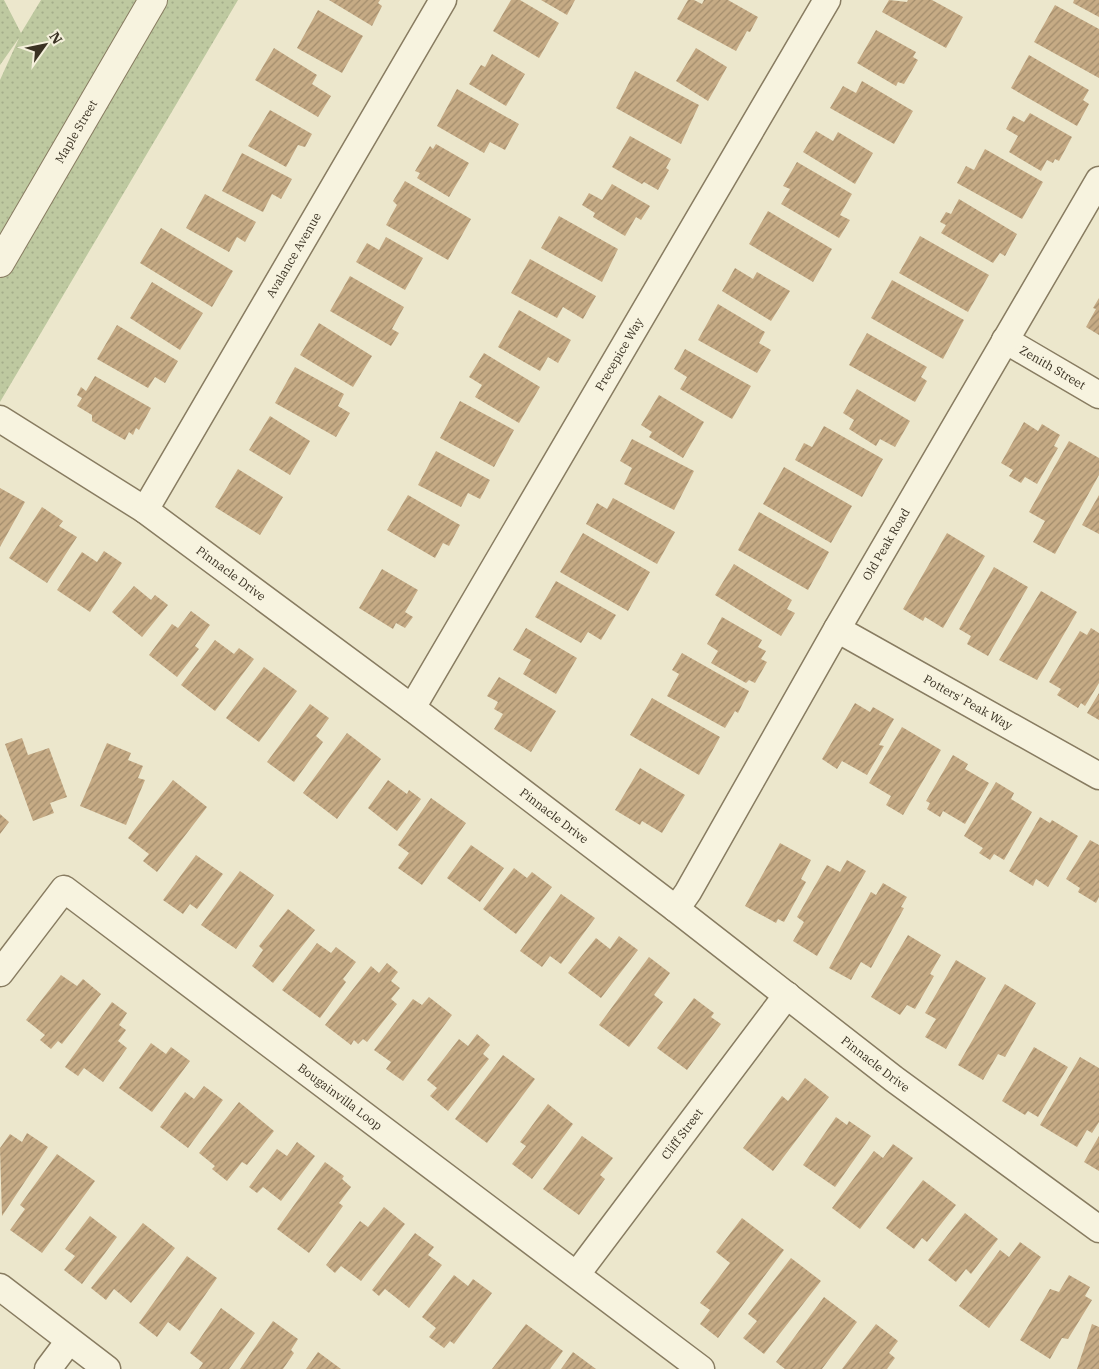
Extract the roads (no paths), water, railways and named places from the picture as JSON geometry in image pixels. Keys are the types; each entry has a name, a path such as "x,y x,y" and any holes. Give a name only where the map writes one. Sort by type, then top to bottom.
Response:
{"street":[{"name":"Maple Street","path":"0,263 153,0"},
{"name":"Avalance Avenue","path":"145,510 443,0"},
{"name":"Precepice Way","path":"412,708 827,0"},
{"name":"Old Peak Road","path":"676,909 688,892 837,629 1099,180"},
{"name":"Zenith Street","path":"1005,340 1099,395"},
{"name":"Pinnacle Drive","path":"0,419 145,510 412,708 676,909 894,1079 1099,1229"},
{"name":"Potters' Peak Way","path":"837,629 1099,776"},
{"name":"Bougainvilla Loop","path":"0,973 64,889 701,1369"},
{"name":"Cliff Street","path":"577,1274 787,995"},
{"path":"0,1288 107,1369"},
{"path":"48,1369 69,1341"}]}
